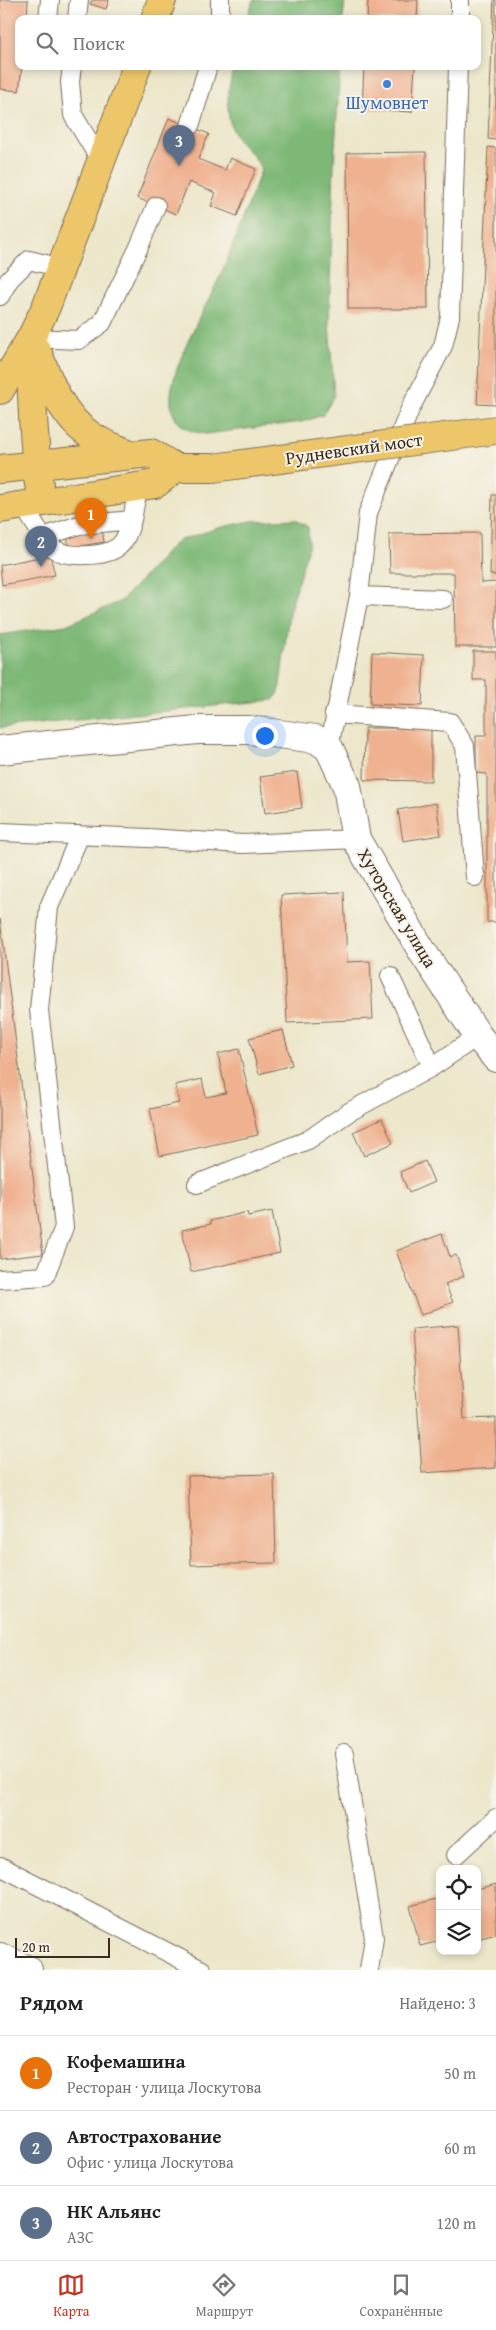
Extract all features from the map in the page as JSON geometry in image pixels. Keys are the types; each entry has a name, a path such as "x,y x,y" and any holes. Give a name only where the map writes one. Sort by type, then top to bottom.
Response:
{"main road":[{"path":"156,15 162,0"},
{"path":"0,390 31,338 62,268 136,70"},
{"path":"31,338 52,389 72,419 92,437 132,455"},
{"path":"0,469 35,465 151,453 176,468 155,484 23,506 35,465 31,407 31,338"},
{"name":"Рудневский мост","path":"176,468 212,468 496,430"}],"street":[{"path":"0,750 214,730 249,730 302,736 316,739 329,748"},
{"name":"Хуторская улица","path":"329,748 346,786 356,839 422,951 478,1036 496,1058"},
{"path":"0,1956 28,1970"}],"lane":[{"path":"48,15 50,0"},
{"path":"77,15 79,0"},
{"path":"220,0 220,15"},
{"path":"460,0 460,15"},
{"path":"190,126 207,70"},
{"path":"329,748 334,714 359,596 368,513 411,407 443,346 450,317 458,70"},
{"path":"68,72 73,115 96,153 103,158"},
{"path":"31,338 79,340 102,323 139,247 156,206"},
{"path":"0,296 9,280 29,260 62,268"},
{"path":"23,506 43,537 55,549 70,556 99,554 118,547 128,534 138,488"},
{"path":"43,537 79,525 132,520"},
{"path":"359,596 443,599"},
{"path":"334,714 450,722 464,746 475,877"},
{"path":"0,832 243,844 356,839"},
{"path":"0,1278 45,1276 64,1226 39,1010 49,907 80,835"},
{"path":"390,976 432,1067"},
{"path":"197,1184 308,1140 349,1112 432,1067 478,1036"},
{"path":"344,1754 374,1938 369,1970"},
{"path":"456,1855 496,1818"},
{"path":"0,1866 202,1970"}],"green space":[{"path":"253,0 345,0 343,15 248,15"},
{"path":"233,70 340,70 334,164 329,321 334,396 323,415 302,422 206,434 188,429 175,418 171,405 171,391 182,355 224,267 261,170 255,159 240,142 231,125 228,106"},
{"path":"295,519 308,527 309,544 289,613 279,693 273,700 0,728 0,635 66,625 121,601 177,541 218,528 251,521"}],"building":[{"path":"0,0 28,0 27,15 15,15 15,70 22,70 19,91 0,89"},
{"path":"92,0 109,0 106,9 90,4"},
{"path":"368,0 418,0 417,15 367,15"},
{"path":"494,0 496,0 496,140 488,139"},
{"path":"364,70 415,70 412,112 362,109"},
{"path":"169,118 209,134 198,159 225,170 230,158 256,169 237,216 211,206 216,193 189,182 176,214 137,198"},
{"path":"488,147 496,148 496,405 477,404"},
{"path":"426,152 428,309 348,309 347,153"},
{"path":"492,495 496,495 496,575 490,575"},
{"path":"102,529 104,542 69,548 67,535"},
{"path":"480,533 481,583 496,582 496,647 455,647 454,573 390,573 389,534"},
{"path":"50,555 55,575 2,585 0,565"},
{"path":"473,651 496,651 496,922 487,922 487,774 476,773 476,736 486,736 486,680 473,680"},
{"path":"372,652 424,655 422,706 370,704"},
{"path":"365,728 431,728 431,781 364,780"},
{"path":"297,772 302,808 265,813 260,777"},
{"path":"436,803 441,835 403,841 398,810"},
{"path":"344,892 347,962 370,961 373,1019 287,1023 281,895"},
{"path":"0,919 43,1254 0,1259"},
{"path":"283,1030 292,1065 259,1074 249,1038"},
{"path":"239,1049 258,1135 160,1156 150,1109 179,1103 175,1085 202,1079 206,1097 226,1093 218,1054"},
{"path":"382,1119 393,1143 364,1156 353,1132"},
{"path":"425,1161 434,1182 409,1193 400,1172"},
{"path":"272,1211 280,1253 191,1272 182,1230 211,1224 210,1221 247,1212 248,1216"},
{"path":"442,1234 450,1257 456,1255 464,1276 445,1284 453,1302 421,1315 396,1251"},
{"path":"458,1325 464,1419 496,1418 496,1468 422,1473 412,1329"},
{"path":"274,1474 276,1563 191,1565 188,1476"},
{"path":"496,1884 496,1934 481,1938 481,1910 481,1888"},
{"path":"436,1899 436,1942 420,1946 410,1906"}],"place":[{"name":"Шумовнет","path":"387,84"},
{"name":"НК Альянс","path":"179,166"},
{"name":"Кофемашина","path":"91,539"},
{"name":"Автострахование","path":"41,567"}]}
